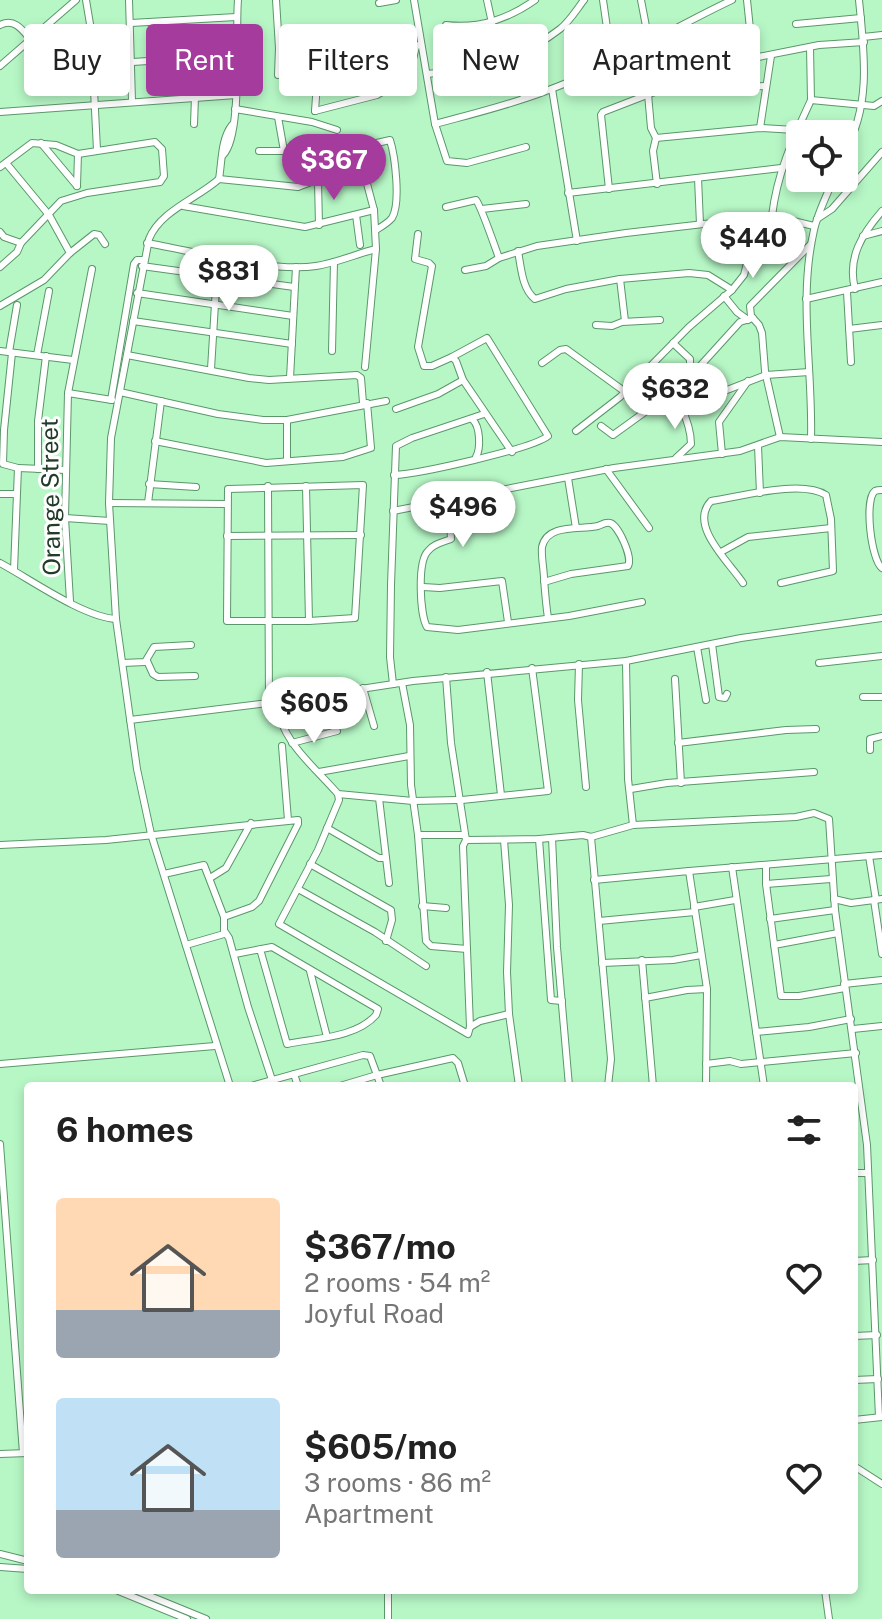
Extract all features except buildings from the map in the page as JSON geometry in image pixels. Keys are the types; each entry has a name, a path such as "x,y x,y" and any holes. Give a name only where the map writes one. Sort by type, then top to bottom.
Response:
{"street":[{"path":"48,24 76,0"},
{"path":"86,0 97,150"},
{"path":"129,0 132,101"},
{"path":"236,24 239,0"},
{"path":"276,0 278,75"},
{"path":"379,3 396,0"},
{"path":"414,0 418,45 427,74 435,124 450,163 467,163 526,147"},
{"path":"487,0 492,23"},
{"path":"486,24 535,0"},
{"path":"548,35 561,28 584,0"},
{"path":"603,0 606,24"},
{"path":"641,0 646,24"},
{"path":"685,24 732,0"},
{"path":"747,0 749,24"},
{"path":"858,122 865,85 859,0"},
{"path":"131,23 236,17"},
{"path":"796,24 861,18"},
{"path":"1,24 16,24 24,33"},
{"path":"760,57 882,35"},
{"path":"0,66 24,44"},
{"path":"800,120 811,100 810,47"},
{"path":"760,128 771,56"},
{"path":"133,62 146,61"},
{"path":"427,74 433,73"},
{"path":"435,124 486,111 564,83"},
{"path":"760,86 766,86"},
{"path":"552,89 577,241"},
{"path":"0,112 216,96"},
{"path":"114,400 120,392 147,243 154,227 219,179 223,155 230,143 236,96"},
{"path":"312,122 316,96"},
{"path":"315,111 374,96"},
{"path":"609,189 601,114 643,96"},
{"path":"648,96 648,116 656,138 653,151 657,184"},
{"path":"194,124 195,97"},
{"path":"811,100 874,106 882,101"},
{"path":"235,109 312,122 337,130"},
{"path":"259,151 284,151 278,117"},
{"path":"656,138 760,128 784,129 786,136"},
{"path":"365,367 376,230 360,152 368,145 390,140 395,175 395,208 392,217 376,230"},
{"path":"40,142 77,186"},
{"path":"0,267 17,252 21,243 49,215 61,201 77,195 163,179 162,149 158,143 78,154 40,142 26,146 3,165 49,215 70,253"},
{"path":"465,270 488,265 518,251 700,224 772,216 816,222 832,209 882,152"},
{"path":"77,195 78,154"},
{"path":"772,216 786,154"},
{"path":"219,179 289,188 318,181 361,163"},
{"path":"568,193 781,168"},
{"path":"698,178 700,224"},
{"path":"318,181 319,225"},
{"path":"811,439 806,299 811,244 828,192"},
{"path":"446,207 474,199 482,209 499,258"},
{"path":"482,209 526,204"},
{"path":"183,206 295,227 319,225 374,210"},
{"path":"851,362 849,329 854,256 863,236 882,211"},
{"path":"356,215 360,245"},
{"path":"576,431 624,391 732,290 744,275 747,263 748,218"},
{"path":"863,236 882,231"},
{"path":"0,306 44,280 94,234 99,235 105,244"},
{"path":"394,475 512,452 548,436 487,338 429,367 422,364 418,347 432,266 415,259 418,234"},
{"path":"1,236 21,243"},
{"path":"147,243 296,267 334,262 376,249"},
{"path":"751,319 750,304 811,244"},
{"path":"518,251 528,294 535,299 566,289 654,274 708,275 732,290"},
{"path":"211,369 218,255"},
{"path":"332,351 334,262"},
{"path":"228,1082 151,834 130,720 116,619 109,503 114,400 134,264 294,287"},
{"path":"290,378 296,267"},
{"name":"Orange Street","path":"70,601 65,518 68,393 92,269"},
{"path":"620,279 625,321"},
{"path":"806,299 882,282"},
{"path":"37,355 49,291"},
{"path":"137,293 293,316"},
{"path":"724,296 762,333 766,375 780,437"},
{"path":"17,305 3,464 18,468 66,470"},
{"path":"664,396 701,365 740,322 751,319"},
{"path":"596,325 660,320"},
{"path":"133,321 292,344"},
{"path":"849,329 882,325"},
{"path":"664,396 692,367 690,359 673,343"},
{"path":"542,363 566,349 624,391 656,404 701,400 766,375 809,372"},
{"path":"0,351 73,360"},
{"path":"127,355 249,378 357,375 361,378 371,444 368,450 343,457 266,463 155,441"},
{"path":"38,469 38,421 46,356"},
{"path":"452,357 484,414 512,452"},
{"path":"396,409 438,394 463,380"},
{"path":"722,454 719,422 748,381"},
{"path":"120,392 244,418 287,420 386,401"},
{"path":"68,393 114,400"},
{"path":"664,396 671,403"},
{"path":"148,503 161,401"},
{"path":"673,461 691,444 690,426 680,403"},
{"path":"601,426 613,435 656,404"},
{"path":"393,684 390,657 394,455 397,443 484,414"},
{"path":"287,420 287,461"},
{"path":"473,420 478,425 480,451 476,458"},
{"path":"393,511 606,469 722,454 758,446 780,437 882,442"},
{"path":"758,446 760,493"},
{"path":"14,570 18,468"},
{"path":"606,469 649,528"},
{"path":"568,478 576,528"},
{"path":"149,484 196,487"},
{"path":"363,485 355,618 233,622 226,617 228,489 306,486 363,485"},
{"path":"268,486 267,622 273,703 280,726 338,794 339,800 279,924 465,1034 470,1033 465,838 446,677"},
{"path":"306,486 309,621"},
{"path":"882,490 876,491 871,501 874,560 882,568"},
{"path":"743,583 705,529 702,516 706,507 711,501 760,493 819,491 826,495 833,571 781,583"},
{"path":"0,494 16,494"},
{"path":"449,501 452,537 429,549 420,576 423,587 421,616 427,627 458,630 608,610 642,602"},
{"path":"109,503 227,504"},
{"path":"65,518 110,521"},
{"path":"544,582 571,574 628,566 630,555 612,524 552,534 542,550 544,582 548,618"},
{"path":"871,527 882,528"},
{"path":"721,552 748,537 831,528"},
{"path":"227,536 361,535"},
{"path":"729,562 735,544"},
{"path":"0,563 103,617 116,619"},
{"path":"423,587 502,581 508,622"},
{"path":"130,720 487,672 626,661 712,644 882,618"},
{"path":"712,644 719,697 725,698 727,694"},
{"path":"147,661 154,647 191,645"},
{"path":"697,647 706,700"},
{"path":"819,663 882,656"},
{"path":"123,663 147,661"},
{"path":"147,661 153,674 158,677 195,676"},
{"path":"626,661 628,779 633,825"},
{"path":"579,664 578,700 586,787"},
{"path":"338,794 413,801 460,800 548,791 532,668"},
{"path":"487,672 501,795"},
{"path":"675,679 681,783"},
{"path":"402,683 410,725 409,756 427,944 467,949"},
{"path":"363,688 374,726"},
{"path":"863,697 882,697"},
{"path":"678,743 816,729"},
{"path":"292,743 337,731"},
{"path":"870,750 870,739 882,736"},
{"path":"282,746 288,820"},
{"path":"319,772 409,756"},
{"path":"631,789 814,772"},
{"path":"379,798 389,883"},
{"path":"418,835 504,840 591,837 633,825 821,814 829,819 831,879 844,986 853,1029 868,1173 881,1417 858,1420"},
{"path":"0,845 298,820 259,901 252,907 224,917"},
{"path":"210,878 226,868 251,823"},
{"path":"327,828 379,858 386,858"},
{"path":"591,837 611,1059 608,1082"},
{"path":"552,838 569,1082"},
{"path":"539,839 551,1000 562,1001"},
{"path":"504,840 509,905 509,1014 518,1082"},
{"path":"594,880 882,855"},
{"path":"869,856 882,954"},
{"path":"310,864 391,910 392,920 386,941"},
{"path":"164,874 204,865 224,917 225,932 235,954 248,1007 274,1082"},
{"path":"766,865 781,996 799,996 882,980"},
{"path":"732,867 764,1082"},
{"path":"689,871 707,989 706,1082"},
{"path":"766,884 831,879"},
{"path":"298,889 426,966"},
{"path":"834,899 851,903 877,900"},
{"path":"599,921 695,910 735,900"},
{"path":"422,906 446,908"},
{"path":"770,919 835,910"},
{"path":"186,945 225,932"},
{"path":"774,945 838,933"},
{"path":"235,954 260,949 272,947 378,1009 372,1020 327,1037 287,1044 260,949"},
{"path":"602,963 673,960 701,955"},
{"path":"642,960 653,1082"},
{"path":"310,970 327,1037"},
{"path":"645,998 707,989"},
{"path":"470,1027 480,1021 509,1014"},
{"path":"756,1032 851,1019"},
{"path":"853,1029 882,1026"},
{"path":"0,1064 215,1046"},
{"path":"706,1064 856,1053"},
{"path":"276,1082 363,1055 370,1056 380,1082"},
{"path":"353,1082 453,1058 458,1063 464,1082"},
{"path":"294,1074 297,1082"},
{"path":"0,1144 24,1441"},
{"path":"858,1173 868,1173"},
{"path":"872,1240 882,1240"},
{"path":"858,1261 873,1260"},
{"path":"858,1336 877,1335"},
{"path":"858,1380 878,1379"},
{"path":"0,1454 24,1453"},
{"path":"858,1469 882,1484"},
{"path":"24,1560 0,1554 0,1566 24,1569"},
{"path":"126,1594 187,1619"},
{"path":"145,1594 206,1619"},
{"path":"388,1594 388,1619"},
{"path":"826,1594 829,1619"}]}
